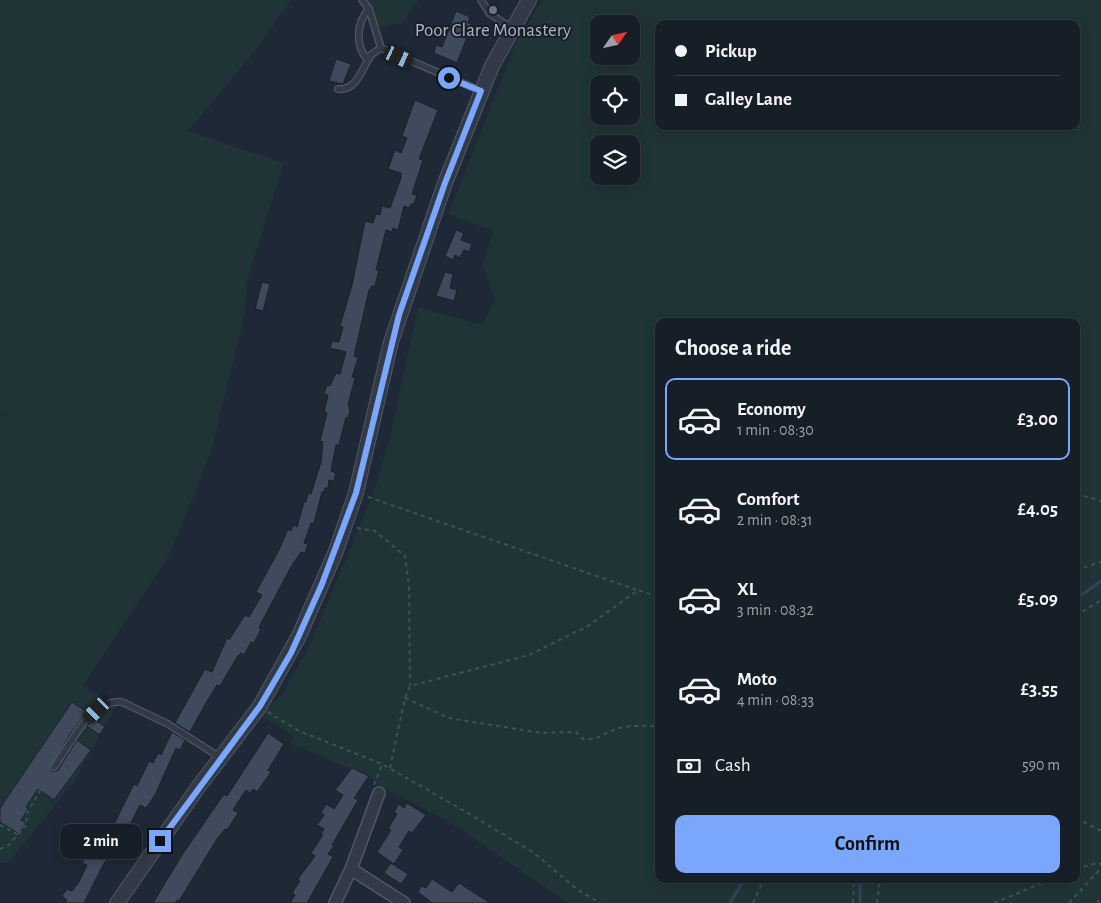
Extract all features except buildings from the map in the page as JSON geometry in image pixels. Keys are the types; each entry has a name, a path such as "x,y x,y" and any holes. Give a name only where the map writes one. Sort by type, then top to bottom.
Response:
{"street":[{"path":"117,903 260,706 299,636 336,551 356,493 399,315 445,183 481,91 528,0"},
{"path":"335,903 351,868 379,793"},
{"path":"351,868 404,903"}],"lane":[{"path":"362,0 368,9 381,48 481,91"},
{"path":"481,0 490,14 512,28"},
{"path":"368,9 361,21 358,33 362,55 368,60"},
{"path":"338,89 342,90 354,82 364,70 369,56 381,48"},
{"path":"54,767 88,718 97,710 116,701 122,702 168,724 221,758"}],"path":[{"path":"356,493 655,596"},
{"path":"1080,495 1101,501"},
{"path":"353,527 375,531 405,556 409,586 410,686 405,698 390,768"},
{"path":"1080,569 1101,562"},
{"path":"410,686 528,655 588,626 638,590"},
{"path":"1080,613 1101,600"},
{"path":"405,698 450,718 541,733 576,732 583,739 593,740 618,728 655,726"},
{"path":"260,706 299,731 390,768 534,853 578,890 600,903"},
{"path":"379,793 374,784 382,764"},
{"path":"0,850 10,845 19,835 26,824 26,815 32,802 54,767"},
{"path":"1080,820 1101,831"},
{"path":"0,826 19,835"},
{"path":"1069,903 1101,866 1097,863 1080,868"},
{"path":"753,903 762,883"},
{"path":"852,903 854,883"},
{"path":"877,903 880,883"},
{"path":"994,903 1042,883"},
{"path":"1096,903 1101,898"}],"green space":[{"path":"0,0 291,0 258,47 188,131 284,163 247,280 245,313 212,448 169,555 83,686 117,704 73,783 8,863 0,863 0,415 15,416 0,414"},
{"path":"365,0 418,0 403,23 380,27"},
{"path":"543,0 1101,0 1101,903 569,903 451,823 374,783 371,778 290,743 294,736 261,716 282,694 308,649 373,494 390,437 418,307 482,325 495,298 482,265 493,231 448,214 517,40"}],"waterway":[{"path":"1080,596 1101,581"},
{"path":"730,903 742,883"},
{"path":"860,883 860,903"}],"place":[{"name":"Poor Clare Monastery","path":"493,10"}],"route":[{"path":"160,841 260,706 291,653 346,525 356,493 399,315 445,183 481,91 449,78"}]}
